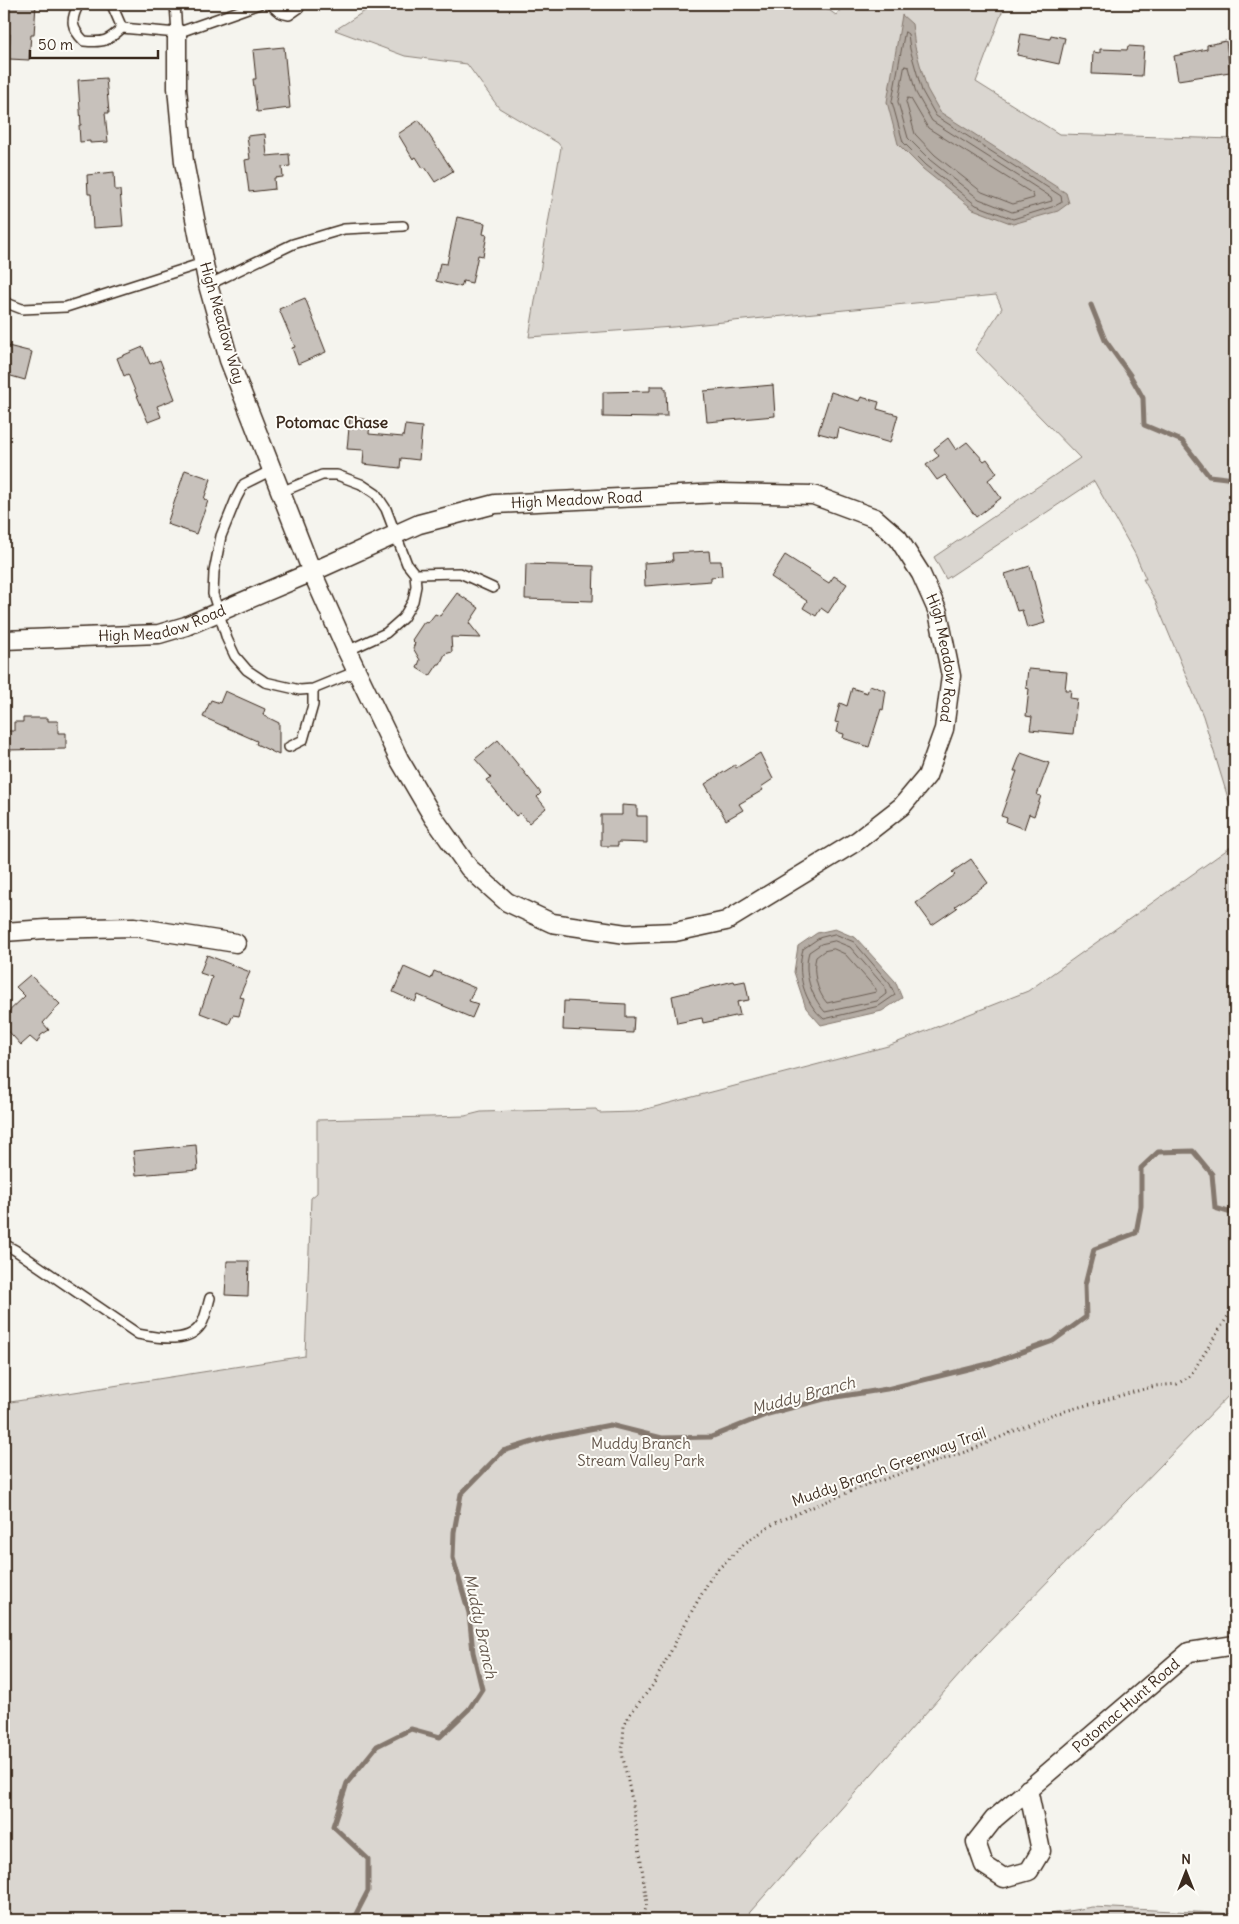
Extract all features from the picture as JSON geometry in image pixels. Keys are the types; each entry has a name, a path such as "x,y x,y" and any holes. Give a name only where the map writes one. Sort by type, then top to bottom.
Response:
{"street":[{"name":"High Meadow Way","path":"177,33 177,88 184,162 208,285 230,360 312,572"},
{"name":"High Meadow Road","path":"4,640 159,634 186,626 218,613 419,524 495,504 720,493 813,495 875,518 898,538 921,574 938,612 951,676 944,728 926,776 902,806 857,842 726,921 675,932 626,934 552,923 507,902 469,868 433,817 399,759 347,651 312,572"},
{"path":"4,932 134,927 236,943"},
{"name":"Potomac Hunt Road","path":"1028,1789 1041,1851 1029,1871 1004,1878 984,1865 976,1842 994,1818 1028,1789 1189,1652 1235,1645"}],"lane":[{"path":"79,4 73,14 73,23 76,33 84,42 98,43 110,40 122,28"},
{"path":"110,4 122,28"},
{"path":"175,4 177,33"},
{"path":"122,28 177,33 259,4"},
{"path":"272,4 282,14 289,15 299,8 300,4"},
{"path":"208,285 293,244 344,229 403,226"},
{"path":"4,302 22,309 66,307 203,263"},
{"path":"272,470 244,484 236,499 222,536 214,572 213,594 218,613 235,656 247,670 265,682 300,690 313,689 357,671"},
{"path":"281,492 322,475 337,474 376,494 386,509 407,564 415,574 416,586 413,601 403,618 386,633 347,651"},
{"path":"415,574 460,573 493,588"},
{"path":"289,747 303,740 313,705 313,689"},
{"path":"4,1244 138,1334 159,1338 180,1337 195,1332 203,1322 210,1298"}],"path":[{"name":"Muddy Branch Greenway Trail","path":"643,1920 647,1903 634,1805 622,1753 624,1726 630,1714 653,1685 713,1574 745,1543 775,1523 795,1514 864,1486 971,1450 1051,1415 1155,1386 1177,1384 1190,1376 1235,1306"}],"green space":[{"path":"376,4 820,4 836,15 845,4 1005,4 976,82 1059,134 1235,139 1235,821 1203,716 1155,600 1143,579 1146,579 1135,554 1094,481 946,579 934,557 1080,458 975,350 1002,308 996,295 673,327 529,337 561,147 558,143 499,108 467,64 405,56 335,30"},
{"name":"Muddy Branch Stream Valley Park","path":"1235,844 1235,1389 983,1648 743,1920 4,1920 4,1403 305,1356 311,1198 317,1193 317,1120 465,1116 481,1112 596,1109 599,1113 635,1112 888,1046 1028,991"},
{"path":"1092,1907 1235,1914 1235,1920 1015,1920"}],"water":[{"path":"902,15 912,24 915,47 927,89 940,112 1066,193 1069,203 1058,211 1013,224 973,209 923,169 898,144 887,102"},
{"path":"835,929 856,938 895,981 902,998 882,1011 821,1025 806,1008 794,972 798,946 817,933"}],"building":[{"path":"5,4 36,4 34,35 31,35 29,60 9,59 10,34 4,33"},
{"path":"1021,34 1050,39 1051,35 1065,38 1059,64 1017,55"},
{"path":"1226,41 1230,72 1178,80 1174,56 1207,49 1207,45"},
{"path":"1128,46 1144,47 1142,76 1092,74 1093,52 1100,53 1100,49 1127,50"},
{"path":"284,47 290,108 257,112 253,79 256,79 253,50"},
{"path":"106,78 109,113 105,113 108,142 80,142 79,125 81,125 78,80"},
{"path":"419,120 453,171 435,182 416,157 413,159 398,134"},
{"path":"265,134 267,156 289,154 290,166 282,167 283,177 274,178 275,189 249,192 245,160 250,159 247,136"},
{"path":"114,172 115,190 120,190 123,226 93,228 91,194 88,194 87,175"},
{"path":"457,217 485,223 483,234 487,235 483,256 478,255 472,283 463,281 461,287 436,281 440,263 447,264"},
{"path":"305,298 326,352 298,364 292,348 295,347 279,309"},
{"path":"4,345 32,352 25,380 4,374"},
{"path":"143,347 150,364 160,360 175,399 157,406 161,417 148,422 128,374 124,376 117,358"},
{"path":"773,385 775,416 707,422 704,391"},
{"path":"650,386 664,386 664,389 666,389 667,416 656,416 656,418 603,417 603,392 650,391"},
{"path":"831,392 859,401 861,397 879,402 877,409 898,415 890,443 839,428 837,438 818,433"},
{"path":"350,417 370,420 369,434 403,437 405,425 422,427 419,460 401,458 400,468 363,464 364,450 347,449"},
{"path":"948,438 956,450 967,442 984,461 987,459 997,473 988,480 1001,498 976,517 945,475 937,480 926,465 939,456 934,449"},
{"path":"185,470 211,479 204,499 208,501 196,534 167,524"},
{"path":"709,551 710,561 721,561 722,576 711,577 711,581 645,586 644,563 673,561 672,553"},
{"path":"785,555 829,583 834,576 847,584 828,613 821,608 816,616 803,608 807,601 771,577"},
{"path":"526,564 594,566 593,601 525,599"},
{"path":"1030,566 1045,623 1027,628 1022,610 1017,611 1005,574"},
{"path":"457,593 479,608 469,623 481,638 451,637 452,652 445,654 440,664 438,664 430,676 417,668 420,660 413,648 415,643 412,640 424,622 428,623 435,614 440,616"},
{"path":"1028,669 1067,672 1065,690 1071,690 1070,698 1077,699 1073,734 1030,730 1032,717 1026,716 1029,689 1026,688"},
{"path":"870,685 886,691 883,710 881,709 869,747 843,738 844,734 837,732 839,723 835,722 840,703 847,706 852,688 867,693"},
{"path":"225,691 265,709 263,715 279,723 279,755 256,744 257,741 203,717 211,700 220,703"},
{"path":"23,718 48,718 48,721 58,721 58,733 66,733 66,749 4,750 4,731 14,731 14,722 23,722"},
{"path":"498,740 541,793 537,797 546,808 529,823 520,813 516,816 486,780 491,777 475,759"},
{"path":"760,753 773,779 761,787 763,790 739,804 743,810 726,820 705,784 735,765 736,768"},
{"path":"1021,753 1049,763 1037,795 1041,796 1034,816 1029,814 1024,829 1006,822 1007,818 1001,816 1017,771 1014,771"},
{"path":"622,805 637,806 637,816 647,816 647,843 618,842 618,846 601,846 601,815 622,815"},
{"path":"971,859 988,883 932,925 916,903 955,875 952,872"},
{"path":"207,955 250,972 239,997 244,998 239,1016 233,1015 229,1024 200,1013 212,977 200,973"},
{"path":"404,967 431,979 434,971 475,988 469,1001 478,1004 472,1018 418,995 415,1002 393,992"},
{"path":"30,975 60,1004 43,1023 49,1030 41,1035 37,1043 30,1037 21,1045 4,1026 4,1016 25,996 16,987"},
{"path":"734,981 735,983 745,981 749,1000 737,1002 740,1015 703,1023 702,1018 677,1023 672,996"},
{"path":"564,1001 626,1004 626,1017 634,1017 633,1033 563,1030"},
{"path":"196,1145 198,1170 136,1175 133,1151"},
{"path":"227,1261 249,1261 248,1296 225,1295"}],"waterway":[{"path":"1091,305 1105,340 1130,375 1143,398 1144,425 1182,441 1209,476 1235,479"},
{"name":"Muddy Branch","path":"341,1920 354,1918 368,1891 368,1859 333,1826 347,1783 377,1746 411,1729 440,1737 469,1709 482,1689 473,1652 469,1613 453,1558 454,1532 461,1494 503,1451 549,1437 610,1425 662,1438 711,1437 768,1414 824,1399 887,1389 992,1363 1053,1341 1086,1317 1085,1285 1094,1249 1136,1233 1141,1206 1141,1168 1158,1152 1193,1151 1212,1174 1215,1208 1235,1214"}],"district":[{"name":"Potomac Chase","path":"332,422"}]}
